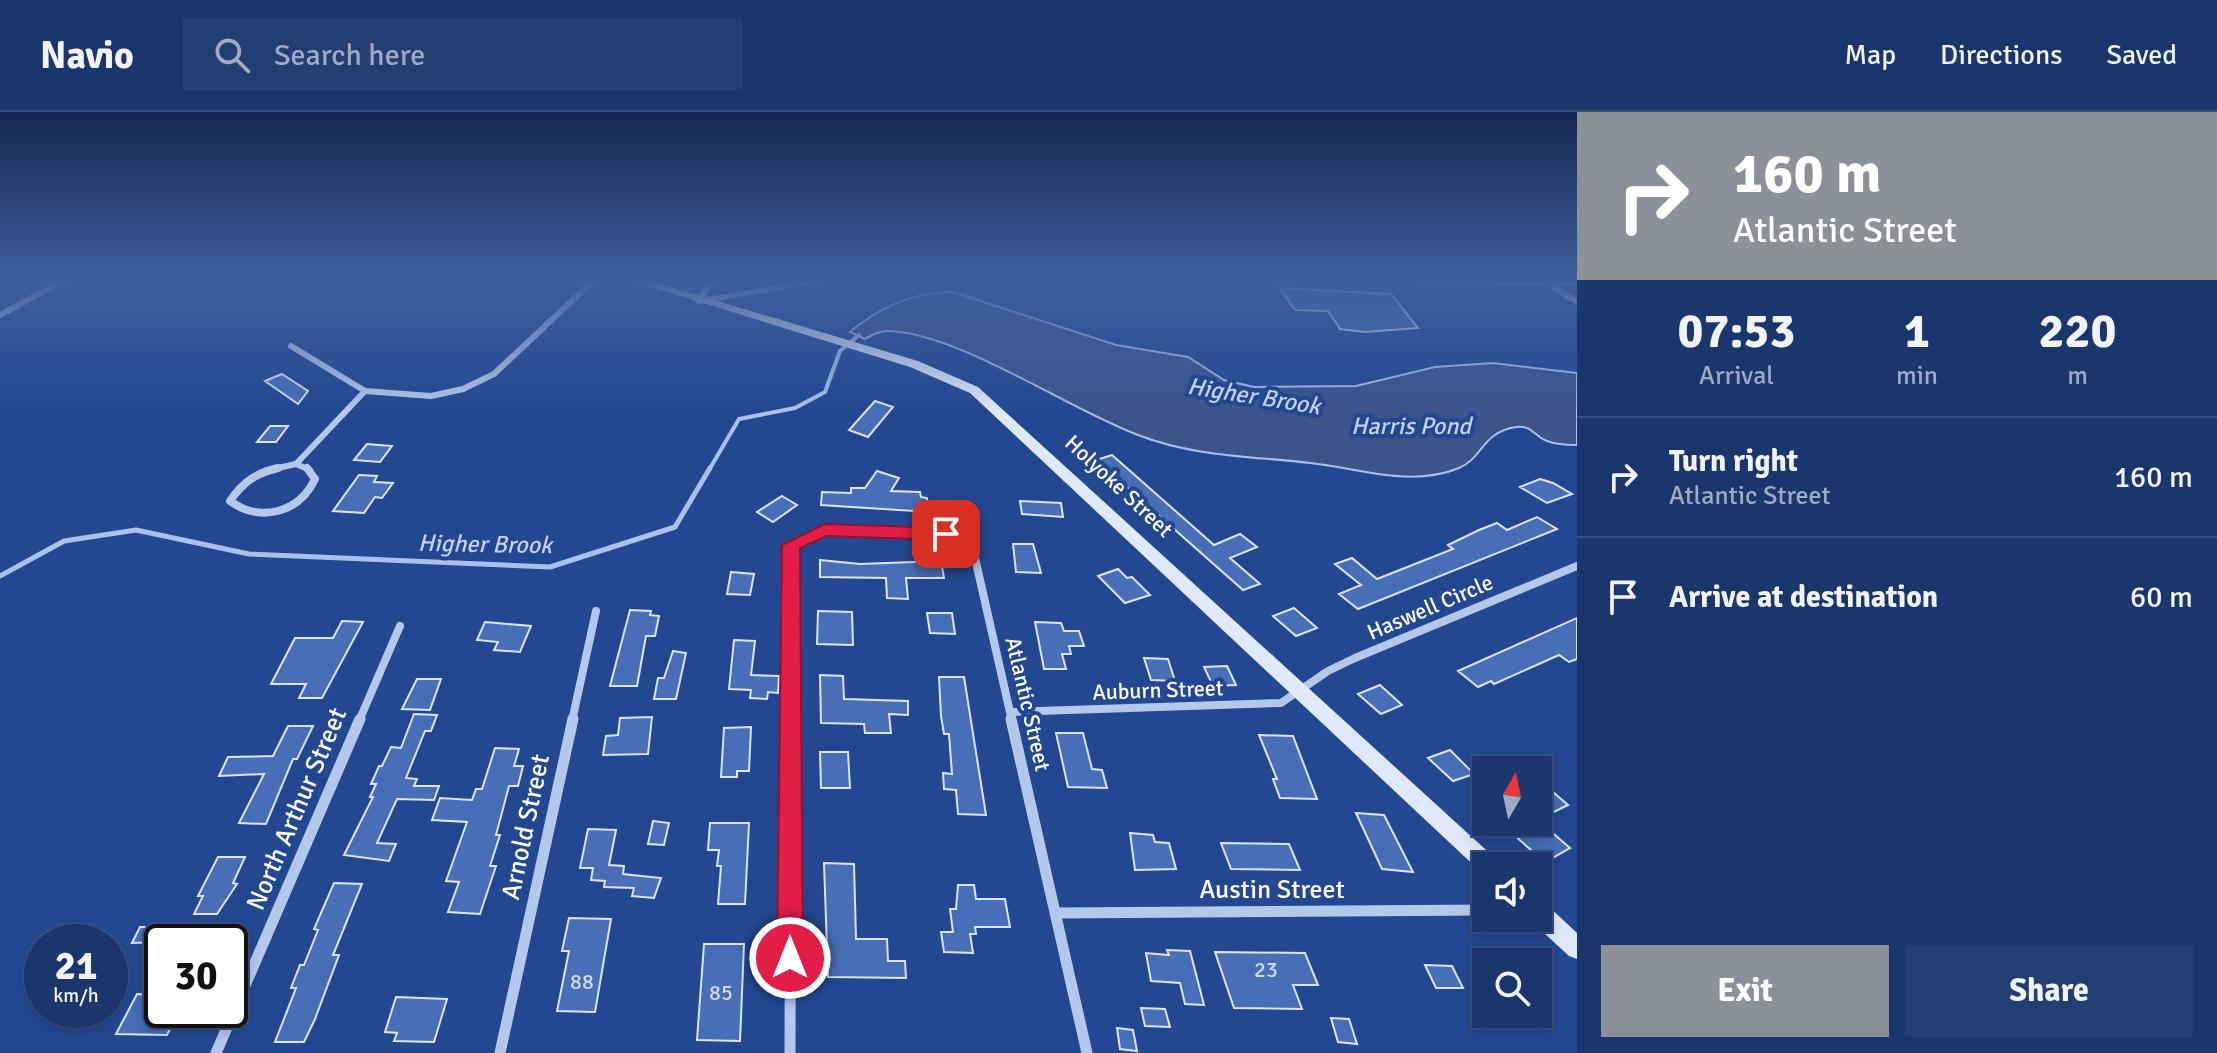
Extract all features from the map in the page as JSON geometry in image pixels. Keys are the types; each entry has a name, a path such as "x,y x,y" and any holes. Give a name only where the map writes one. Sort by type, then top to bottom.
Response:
{"main road":[{"name":"Holyoke Street","path":"777,324 939,372 982,395 1474,852"},
{"path":"1552,925 1577,948"}],"street":[{"path":"291,346 365,391 431,396 463,389 494,374 547,324"},
{"path":"296,464 310,469 315,479 310,490 294,505 264,513 244,510 230,501 240,486 259,472 296,464 365,391"},
{"name":"Atlantic Street","path":"790,1053 791,545 825,530 946,534 973,549 1058,913 1087,1053"},
{"name":"Haswell Circle","path":"1301,691 1328,671 1355,658 1577,566"},
{"name":"Arnold Street","path":"500,1053 596,611"},
{"name":"North Arthur Street","path":"216,1053 400,626"},
{"name":"Auburn Street","path":"1011,712 1281,703 1301,691"},
{"name":"Austin Street","path":"1058,913 1472,910"}],"water":[{"name":"Harris Pond","path":"861,324 1051,324 1116,345 1188,357 1224,380 1254,387 1356,386 1435,367 1493,363 1577,373 1577,445 1551,442 1529,429 1516,427 1496,434 1467,464 1459,468 1441,474 1403,477 1310,463 1202,452 1138,435 946,344 887,331 865,339 850,332"}],"building":[{"path":"1337,324 1415,324 1418,328 1365,332 1340,329"},
{"path":"282,374 308,391 298,404 265,381"},
{"path":"875,401 893,407 868,437 849,430"},
{"path":"270,426 288,426 276,442 257,442"},
{"path":"367,444 392,446 380,462 354,460"},
{"path":"1112,455 1214,545 1240,534 1257,547 1230,558 1260,584 1243,590 1096,460"},
{"path":"877,471 899,478 891,491 920,492 921,497 927,498 929,512 821,505 822,492 851,493 851,488 865,488"},
{"path":"359,475 377,476 374,482 393,483 382,498 375,497 364,513 333,511"},
{"path":"1540,479 1572,494 1547,503 1520,487"},
{"path":"782,496 797,505 773,522 757,512"},
{"path":"1020,501 1061,503 1063,517 1022,514"},
{"path":"1537,517 1557,529 1358,609 1339,594 1361,585 1335,564 1352,558 1377,579 1453,549 1448,545 1497,523 1507,530"},
{"path":"1013,544 1033,544 1041,573 1016,572"},
{"path":"820,560 860,564 941,561 944,578 906,578 908,599 887,598 886,578 820,577"},
{"path":"1118,569 1127,578 1132,577 1150,595 1125,603 1098,576"},
{"path":"731,572 754,574 750,595 727,594"},
{"path":"1294,608 1317,628 1296,636 1273,616"},
{"path":"630,610 651,611 650,615 659,616 655,636 646,636 637,686 610,686"},
{"path":"818,611 852,612 853,645 817,644"},
{"path":"927,613 952,613 955,634 930,633"},
{"path":"1577,618 1577,659 1569,662 1559,655 1494,684 1491,681 1478,687 1458,671"},
{"path":"342,621 363,622 322,698 299,698 306,684 271,684 295,638 333,638"},
{"path":"485,622 531,626 520,652 494,650 498,642 477,640"},
{"path":"1035,622 1061,623 1064,631 1079,631 1084,646 1069,646 1071,654 1062,654 1066,669 1044,669"},
{"path":"734,640 755,641 751,675 779,676 778,693 768,692 767,699 750,698 751,690 729,689"},
{"path":"673,651 686,653 676,699 654,699 658,678 664,678"},
{"path":"1144,658 1168,659 1175,681 1151,680"},
{"path":"1227,666 1236,685 1213,686 1204,667"},
{"path":"820,675 843,676 844,699 908,701 908,715 889,714 891,733 865,733 864,724 821,723"},
{"path":"939,677 964,677 986,815 958,814 956,790 944,789 943,773 952,774 949,734 944,734 941,716"},
{"path":"417,679 441,679 430,710 402,709"},
{"path":"1380,685 1402,705 1381,714 1358,694"},
{"path":"414,714 437,715 431,731 425,731 406,778 417,779 414,786 439,786 434,800 397,799 377,843 396,844 389,861 344,855 373,797 370,797 376,784 371,784 379,766 382,766 391,747 401,748"},
{"path":"652,717 648,754 603,755 606,736 618,735 620,718"},
{"path":"288,726 313,726 297,759 293,759 266,824 239,823 264,774 219,776 228,757 273,756"},
{"path":"751,727 749,771 737,771 737,777 721,777 724,728"},
{"path":"1056,733 1083,733 1092,769 1102,770 1107,788 1068,787"},
{"path":"1259,735 1293,736 1317,799 1280,798 1273,779 1277,779"},
{"path":"495,748 519,749 514,766 523,766 518,786 509,786 496,835 500,835 490,866 496,866 480,914 448,912 459,882 446,881 467,822 432,820 440,798 472,800 476,789 482,789"},
{"path":"1450,750 1472,775 1453,781 1428,758"},
{"path":"820,752 848,752 850,788 821,788"},
{"path":"1552,791 1568,805 1552,813"},
{"path":"1356,813 1384,815 1413,872 1382,869"},
{"path":"653,821 669,823 664,845 648,844"},
{"path":"710,823 749,823 745,904 718,904 721,866 717,866 719,850 708,850"},
{"path":"588,829 616,830 609,865 624,866 623,874 661,878 654,898 632,896 634,888 604,887 605,881 591,880 593,868 580,868"},
{"path":"1552,832 1570,848 1552,858 1552,852 1530,852 1532,851 1515,836 1552,836"},
{"path":"1130,833 1153,835 1155,842 1169,843 1176,869 1135,870"},
{"path":"1221,843 1289,844 1300,870 1231,869"},
{"path":"218,857 245,857 233,883 237,884 217,914 194,914 203,896 198,896"},
{"path":"824,863 854,864 856,939 887,939 888,961 905,961 906,978 828,977"},
{"path":"334,883 362,884 333,955 339,955 304,1042 275,1042 296,988 291,988 300,965 304,965 318,930 314,929"},
{"path":"958,885 974,885 976,899 1005,899 1010,927 975,927 976,934 970,934 973,953 944,952 941,932 953,932 950,909 956,909"},
{"path":"569,918 611,919 595,1012 557,1011 569,951 562,951"},
{"path":"140,927 144,927 144,943 132,943"},
{"path":"704,944 744,944 740,1041 697,1040"},
{"path":"1167,950 1190,951 1204,1005 1185,1004 1180,983 1151,981 1146,953 1169,955"},
{"path":"1215,952 1305,953 1318,985 1293,985 1302,1009 1234,1008"},
{"path":"1425,965 1452,966 1463,988 1436,988"},
{"path":"137,994 144,994 144,1028 170,1028 167,1035 116,1034 119,1028 128,1028 128,1011"},
{"path":"396,997 447,999 434,1042 394,1041 397,1033 385,1032"},
{"path":"1141,1008 1165,1009 1170,1027 1145,1026"},
{"path":"1331,1018 1349,1019 1357,1044 1338,1042"},
{"path":"1117,1028 1133,1030 1137,1051 1120,1049"}],"waterway":[{"name":"Higher Brook","path":"709,470 739,419 795,408 825,392 840,351 859,335"},
{"name":"Higher Brook","path":"0,576 64,541 136,530 249,554 550,567 675,527 710,468"}],"route":[{"path":"790,958 791,545 825,530 946,534"}]}
